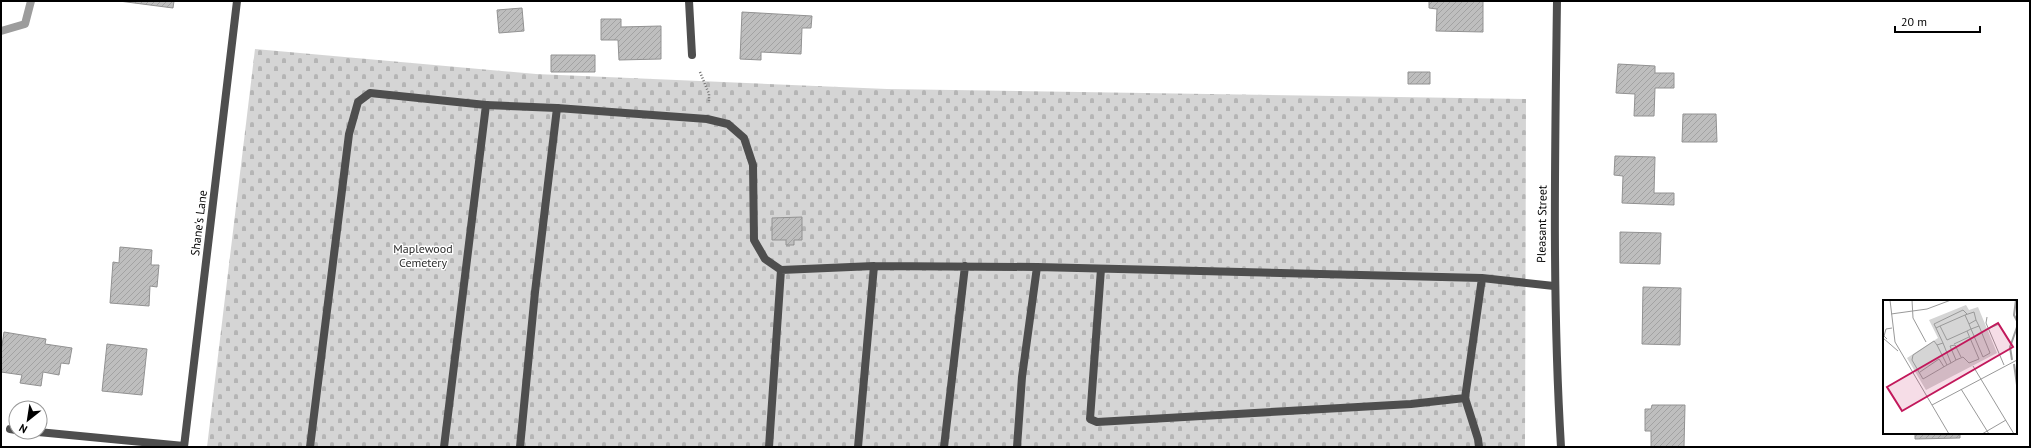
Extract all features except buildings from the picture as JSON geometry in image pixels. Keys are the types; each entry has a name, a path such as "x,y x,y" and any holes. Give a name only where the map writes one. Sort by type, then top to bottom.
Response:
{"street":[{"name":"Shane's Lane","path":"184,446 237,1"},
{"path":"689,1 692,55"},
{"name":"Pleasant Street","path":"1557,1 1554,286 1556,366 1561,447"},
{"path":"310,447 350,134 358,102 370,93 486,105 557,108 707,119 728,124 744,138 753,165 754,240 765,259 781,270 874,266 966,266 1206,270 1482,278 1554,286"},
{"path":"444,447 486,105"},
{"path":"520,447 535,292 557,108"},
{"path":"858,447 874,266"},
{"path":"944,447 966,266"},
{"path":"1017,447 1022,378 1037,267"},
{"path":"1101,269 1090,419 1097,422 1411,404 1465,398"},
{"path":"769,447 781,270"},
{"path":"1479,447 1478,439 1465,398 1482,278"},
{"path":"48,433 184,446"}],"path":[{"path":"692,55 709,94 707,119"}],"green space":[{"name":"Maplewood Cemetery","path":"255,49 536,74 887,89 1526,99 1525,447 207,447"}],"waterway":[{"path":"1,31 25,24 31,1"}]}
